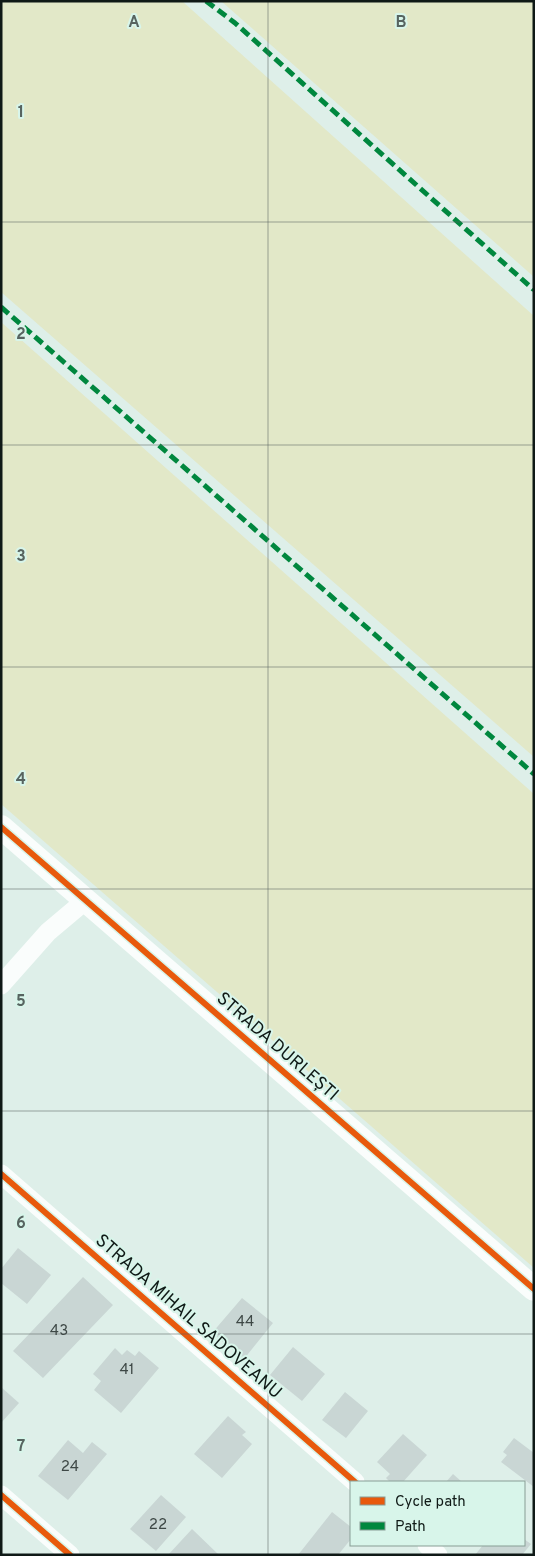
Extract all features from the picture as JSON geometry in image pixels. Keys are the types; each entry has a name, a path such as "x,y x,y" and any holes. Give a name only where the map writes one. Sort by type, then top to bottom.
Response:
{"street":[{"name":"STRADA DURLEȘTI","path":"1,827 534,1289"},
{"path":"1,985 48,932 86,900"},
{"name":"STRADA MIHAIL SADOVEANU","path":"1,1174 354,1481"},
{"path":"1,1495 70,1555"},
{"path":"427,1546 438,1555"}],"green space":[{"path":"1,1 182,1 534,316 534,757 1,292"},
{"path":"221,1 534,1 534,277"},
{"path":"1,322 534,794 534,1268 1,804"}],"building":[{"path":"18,1248 51,1275 27,1304 1,1283 1,1269"},
{"path":"83,1277 113,1305 43,1378 13,1351"},
{"path":"242,1298 273,1323 244,1359 212,1333"},
{"path":"293,1347 325,1374 302,1401 270,1375"},
{"path":"115,1348 122,1355 127,1350 135,1356 139,1351 159,1368 121,1413 94,1390 101,1381 93,1374"},
{"path":"1,1387 19,1403 1,1423"},
{"path":"345,1392 368,1411 346,1438 322,1420"},
{"path":"228,1416 246,1432 242,1435 252,1444 222,1478 194,1454"},
{"path":"403,1434 427,1455 404,1481 389,1481 386,1478 390,1474 377,1462"},
{"path":"514,1438 534,1453 534,1487 501,1462 507,1455 503,1452"},
{"path":"68,1440 83,1453 92,1442 107,1454 68,1500 38,1476"},
{"path":"453,1474 461,1481 447,1481"},
{"path":"161,1495 186,1517 156,1551 130,1529"},
{"path":"332,1512 350,1526 350,1540 338,1555 298,1555"},
{"path":"192,1529 219,1555 168,1555"},
{"path":"525,1540 531,1544 522,1555 475,1555 482,1546 525,1546"}],"marked path":[{"path":"206,1 235,23 534,290"},
{"path":"1,307 534,774"}],"cycle path":[{"path":"1,827 534,1289"},
{"path":"1,1174 354,1481"},
{"path":"1,1495 70,1555"}]}
